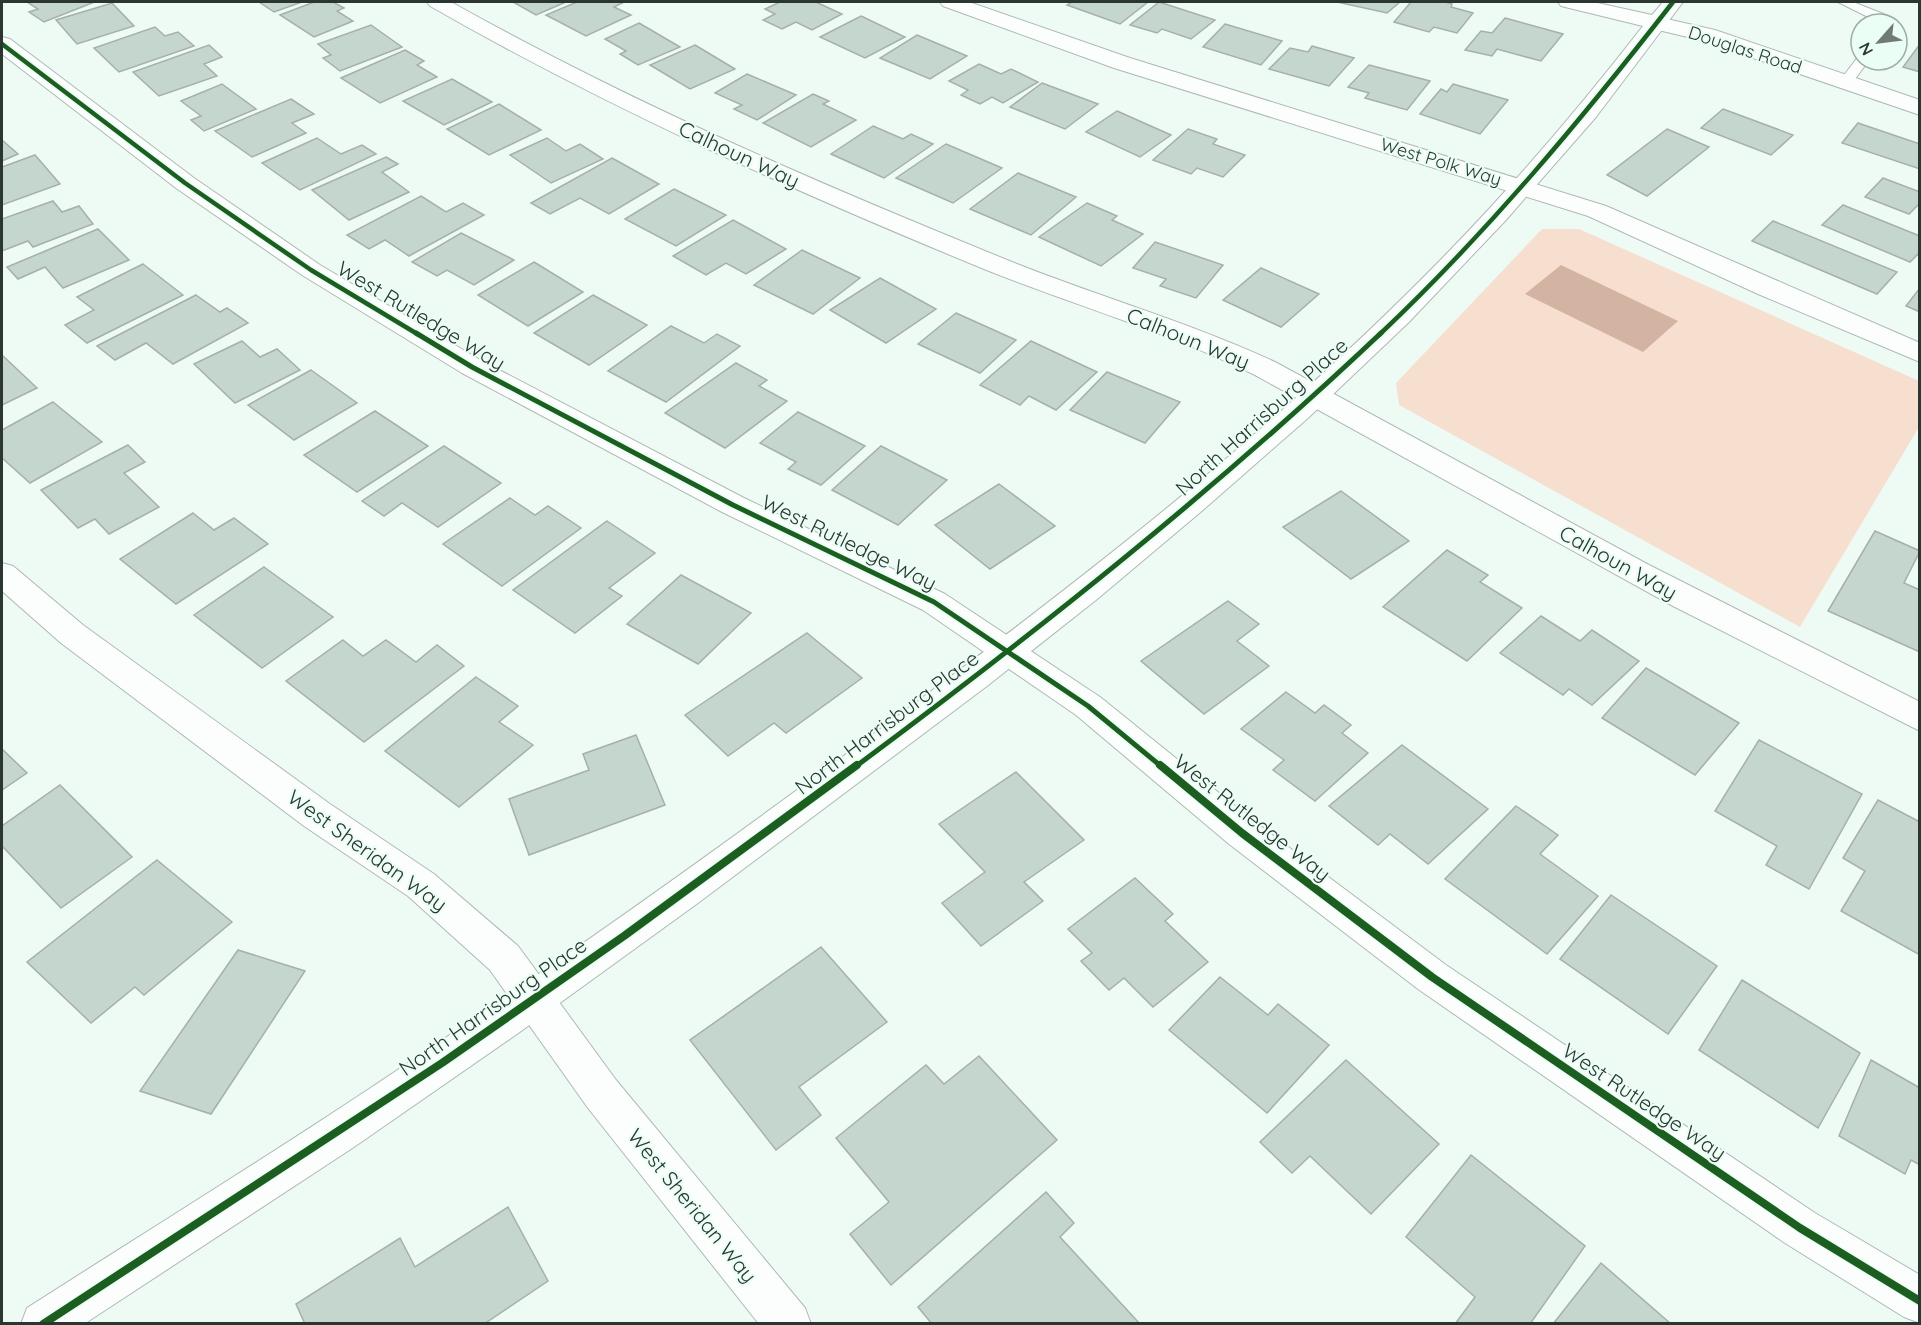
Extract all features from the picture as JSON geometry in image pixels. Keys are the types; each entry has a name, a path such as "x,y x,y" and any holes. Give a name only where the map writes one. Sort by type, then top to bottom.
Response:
{"street":[{"name":"Calhoun Way","path":"437,2 570,75 738,156 879,217 1059,290 1221,348 1314,394 1690,603 1920,718"},
{"name":"West Polk Way","path":"950,2 1122,63 1318,126 1522,186 1598,211 1767,288 1920,353"},
{"name":"Douglas Road","path":"1568,2 1665,12 1707,35 1920,108"},
{"name":"North Harrisburg Place","path":"43,1323 380,1106 666,907 1009,653 1250,452 1397,317 1563,141 1665,12"},
{"name":"West Rutledge Way","path":"2,44 185,183 311,270 472,367 733,505 934,602 1088,706 1242,833 1432,977 1800,1228 1920,1300"},
{"name":"West Sheridan Way","path":"2,574 72,634 317,815 421,885 504,958 602,1094 710,1230 789,1323"}],"lane":[{"path":"1844,2 1868,12"},
{"path":"1845,83 1854,72"}],"shaded area":[{"path":"1542,229 1579,229 1919,381 1919,427 1800,627 1399,405 1396,383"},
{"path":"1561,265 1678,321 1643,352 1525,294"}],"building":[{"path":"27,2 92,3 44,22 29,12 38,9"},
{"path":"259,2 302,2 274,12"},
{"path":"314,2 333,2 344,8 337,11 353,21 314,37 280,15"},
{"path":"513,2 566,2 536,15"},
{"path":"577,2 624,2 614,7 631,15 586,36 546,15"},
{"path":"780,2 821,2 818,3 842,14 812,30 796,22 782,29 763,20 775,14 765,9"},
{"path":"1072,2 1148,2 1120,24 1067,5"},
{"path":"1159,2 1215,20 1191,39 1162,29 1157,33 1130,25"},
{"path":"1337,2 1400,2 1387,13"},
{"path":"1411,2 1445,2 1452,4 1451,7 1473,13 1457,33 1434,27 1429,32 1394,22"},
{"path":"112,3 134,26 77,44 56,20"},
{"path":"861,16 905,37 865,58 820,37"},
{"path":"1505,18 1563,34 1541,61 1497,49 1492,56 1465,50 1481,31 1492,33"},
{"path":"639,23 680,47 638,65 620,54 626,51 605,39"},
{"path":"1225,24 1282,41 1261,65 1203,47"},
{"path":"371,25 402,47 340,71 323,58 331,55 318,44"},
{"path":"155,27 165,36 178,32 194,46 119,72 94,48"},
{"path":"917,35 967,56 930,79 880,58"},
{"path":"1920,44 1920,72 1909,69 1909,59"},
{"path":"209,45 222,57 204,64 217,76 159,96 133,72"},
{"path":"695,45 735,69 690,89 650,65"},
{"path":"1312,46 1354,58 1329,86 1269,69 1290,48 1308,52"},
{"path":"405,50 424,61 417,65 437,77 380,103 341,78"},
{"path":"979,64 1001,74 1011,69 1038,82 1003,103 992,97 980,104 961,95 968,90 949,81"},
{"path":"1369,65 1430,81 1407,110 1365,98 1369,93 1348,87"},
{"path":"747,74 796,95 757,120 734,109 742,105 715,93"},
{"path":"452,79 492,102 444,125 403,101"},
{"path":"1042,83 1098,104 1065,129 1010,107"},
{"path":"222,84 256,109 204,131 191,120 201,116 181,101"},
{"path":"1453,84 1508,100 1480,134 1420,114 1441,89 1447,92"},
{"path":"813,94 829,101 823,104 856,120 811,147 763,123"},
{"path":"291,99 314,114 292,123 306,133 252,157 215,131"},
{"path":"499,104 541,130 489,155 447,129"},
{"path":"1723,109 1793,135 1771,155 1701,128"},
{"path":"1117,111 1171,135 1140,157 1086,132"},
{"path":"1858,123 1920,144 1920,169 1842,143"},
{"path":"873,126 903,139 911,134 933,144 884,178 831,154"},
{"path":"1188,129 1217,139 1213,144 1245,155 1223,177 1197,168 1191,174 1153,160"},
{"path":"1667,129 1709,147 1647,196 1607,175"},
{"path":"317,138 341,154 362,145 376,154 300,190 262,163"},
{"path":"547,138 566,151 580,144 603,159 551,183 510,155"},
{"path":"2,140 18,154 2,161"},
{"path":"946,144 1002,168 953,203 896,178"},
{"path":"35,155 60,184 2,205 2,167"},
{"path":"386,157 398,164 382,172 409,192 349,220 312,190"},
{"path":"612,158 659,184 609,214 580,198 550,214 531,203"},
{"path":"1018,173 1076,197 1031,235 970,209"},
{"path":"1883,178 1920,192 1920,203 1909,214 1865,197"},
{"path":"674,189 726,215 676,246 625,219"},
{"path":"421,196 446,212 463,203 484,215 409,256 385,240 369,249 347,235"},
{"path":"53,201 62,212 79,206 93,224 33,247 28,241 2,251 2,219"},
{"path":"1087,203 1117,216 1112,220 1143,234 1101,266 1039,237"},
{"path":"1843,205 1920,236 1920,252 1910,262 1822,225"},
{"path":"733,220 786,249 746,274 726,263 706,275 673,256"},
{"path":"1773,221 1897,272 1877,294 1752,241"},
{"path":"98,229 129,260 63,288 45,267 18,279 7,267"},
{"path":"461,233 514,260 474,285 447,270 437,276 412,262"},
{"path":"1155,242 1223,265 1196,298 1160,286 1166,279 1133,268"},
{"path":"802,250 860,278 813,314 754,285"},
{"path":"534,262 583,292 528,326 478,295"},
{"path":"143,264 183,295 87,343 65,325 94,310 77,297"},
{"path":"1261,268 1319,294 1281,327 1223,300"},
{"path":"880,278 936,309 886,343 830,310"},
{"path":"1920,288 1920,312 1906,306"},
{"path":"196,295 220,312 227,308 248,323 173,364 146,343 115,360 97,346"},
{"path":"593,295 647,325 589,365 534,333"},
{"path":"956,313 1016,340 980,373 918,344"},
{"path":"671,326 704,343 717,334 740,346 666,402 608,371"},
{"path":"242,341 260,357 277,349 300,370 235,403 194,364"},
{"path":"1031,341 1097,372 1056,410 1029,396 1020,405 980,385"},
{"path":"2,355 37,388 2,405"},
{"path":"736,363 767,380 759,386 787,401 725,448 665,413"},
{"path":"311,370 357,403 294,440 248,405"},
{"path":"1107,372 1180,402 1145,443 1070,410"},
{"path":"53,402 102,442 30,483 2,458 2,430"},
{"path":"375,411 428,446 357,492 304,455"},
{"path":"798,412 865,446 821,485 788,469 796,462 760,443"},
{"path":"128,445 145,462 124,473 159,507 109,534 95,519 78,528 41,490"},
{"path":"444,446 501,483 438,527 402,503 384,516 362,501"},
{"path":"881,446 947,480 898,525 832,490"},
{"path":"999,484 1055,526 990,569 935,525"},
{"path":"1341,491 1409,541 1351,579 1283,527"},
{"path":"510,498 535,515 548,506 581,528 502,586 443,544"},
{"path":"193,513 214,530 234,518 268,544 176,604 120,559"},
{"path":"607,521 655,553 609,588 622,596 575,633 513,590"},
{"path":"1875,531 1920,551 1904,583 1920,590 1920,652 1828,611"},
{"path":"1447,550 1488,575 1480,582 1522,608 1467,661 1383,607"},
{"path":"264,567 333,617 262,668 194,615"},
{"path":"681,575 751,613 698,664 627,624"},
{"path":"1228,601 1259,624 1237,641 1269,666 1204,714 1141,661"},
{"path":"1541,616 1580,641 1592,630 1639,661 1592,705 1569,689 1563,695 1500,653"},
{"path":"807,633 862,678 786,733 774,723 728,756 685,715"},
{"path":"343,640 363,656 386,640 416,662 437,645 464,666 364,742 286,681"},
{"path":"1646,668 1739,723 1695,775 1602,718"},
{"path":"476,677 518,706 499,722 533,745 459,807 385,751"},
{"path":"1286,692 1315,713 1324,705 1351,725 1342,733 1368,753 1315,801 1273,770 1284,760 1241,729"},
{"path":"636,735 665,805 529,855 509,799 589,770 583,754"},
{"path":"1759,740 1862,794 1809,889 1766,865 1777,846 1715,811"},
{"path":"1402,745 1488,809 1428,864 1390,834 1378,845 1329,806"},
{"path":"2,749 27,773 2,790"},
{"path":"1016,772 1084,840 1024,882 1043,901 981,946 942,903 985,872 939,824"},
{"path":"60,785 132,857 61,908 2,846 2,826"},
{"path":"1878,800 1920,822 1920,955 1841,911 1865,871 1843,858"},
{"path":"1516,806 1558,835 1540,854 1598,896 1547,954 1445,879"},
{"path":"157,860 232,922 144,995 135,987 91,1023 27,962"},
{"path":"1135,878 1173,914 1165,921 1208,962 1153,1007 1124,978 1109,990 1081,961 1092,953 1068,929"},
{"path":"1611,895 1717,966 1668,1034 1560,959"},
{"path":"821,947 887,1022 799,1087 821,1115 776,1150 690,1040"},
{"path":"238,950 305,971 211,1114 140,1091"},
{"path":"1220,977 1268,1015 1278,1004 1329,1045 1267,1113 1169,1030"},
{"path":"1742,980 1860,1053 1818,1128 1699,1050"},
{"path":"979,1056 1057,1140 891,1285 850,1234 889,1202 836,1138 926,1065 944,1084"},
{"path":"1346,1060 1439,1144 1371,1214 1310,1156 1292,1173 1260,1142"},
{"path":"1871,1060 1920,1088 1920,1165 1911,1160 1905,1174 1839,1136"},
{"path":"1471,1155 1585,1246 1530,1324 1455,1324 1475,1297 1406,1237"},
{"path":"1046,1192 1074,1223 1060,1237 1140,1324 932,1324 918,1307"},
{"path":"508,1207 548,1281 484,1324 305,1324 296,1304 400,1238 415,1267"},
{"path":"1601,1263 1671,1324 1553,1324"}],"cycle path":[{"path":"43,1324 339,1133 564,979 864,760 1085,591 1193,503 1298,411 1399,316 1496,216 1588,112 1673,2"},
{"path":"2,44 185,183 311,270 472,367 733,505 934,602 1088,706 1242,833 1432,977 1800,1228 1920,1301"}]}
